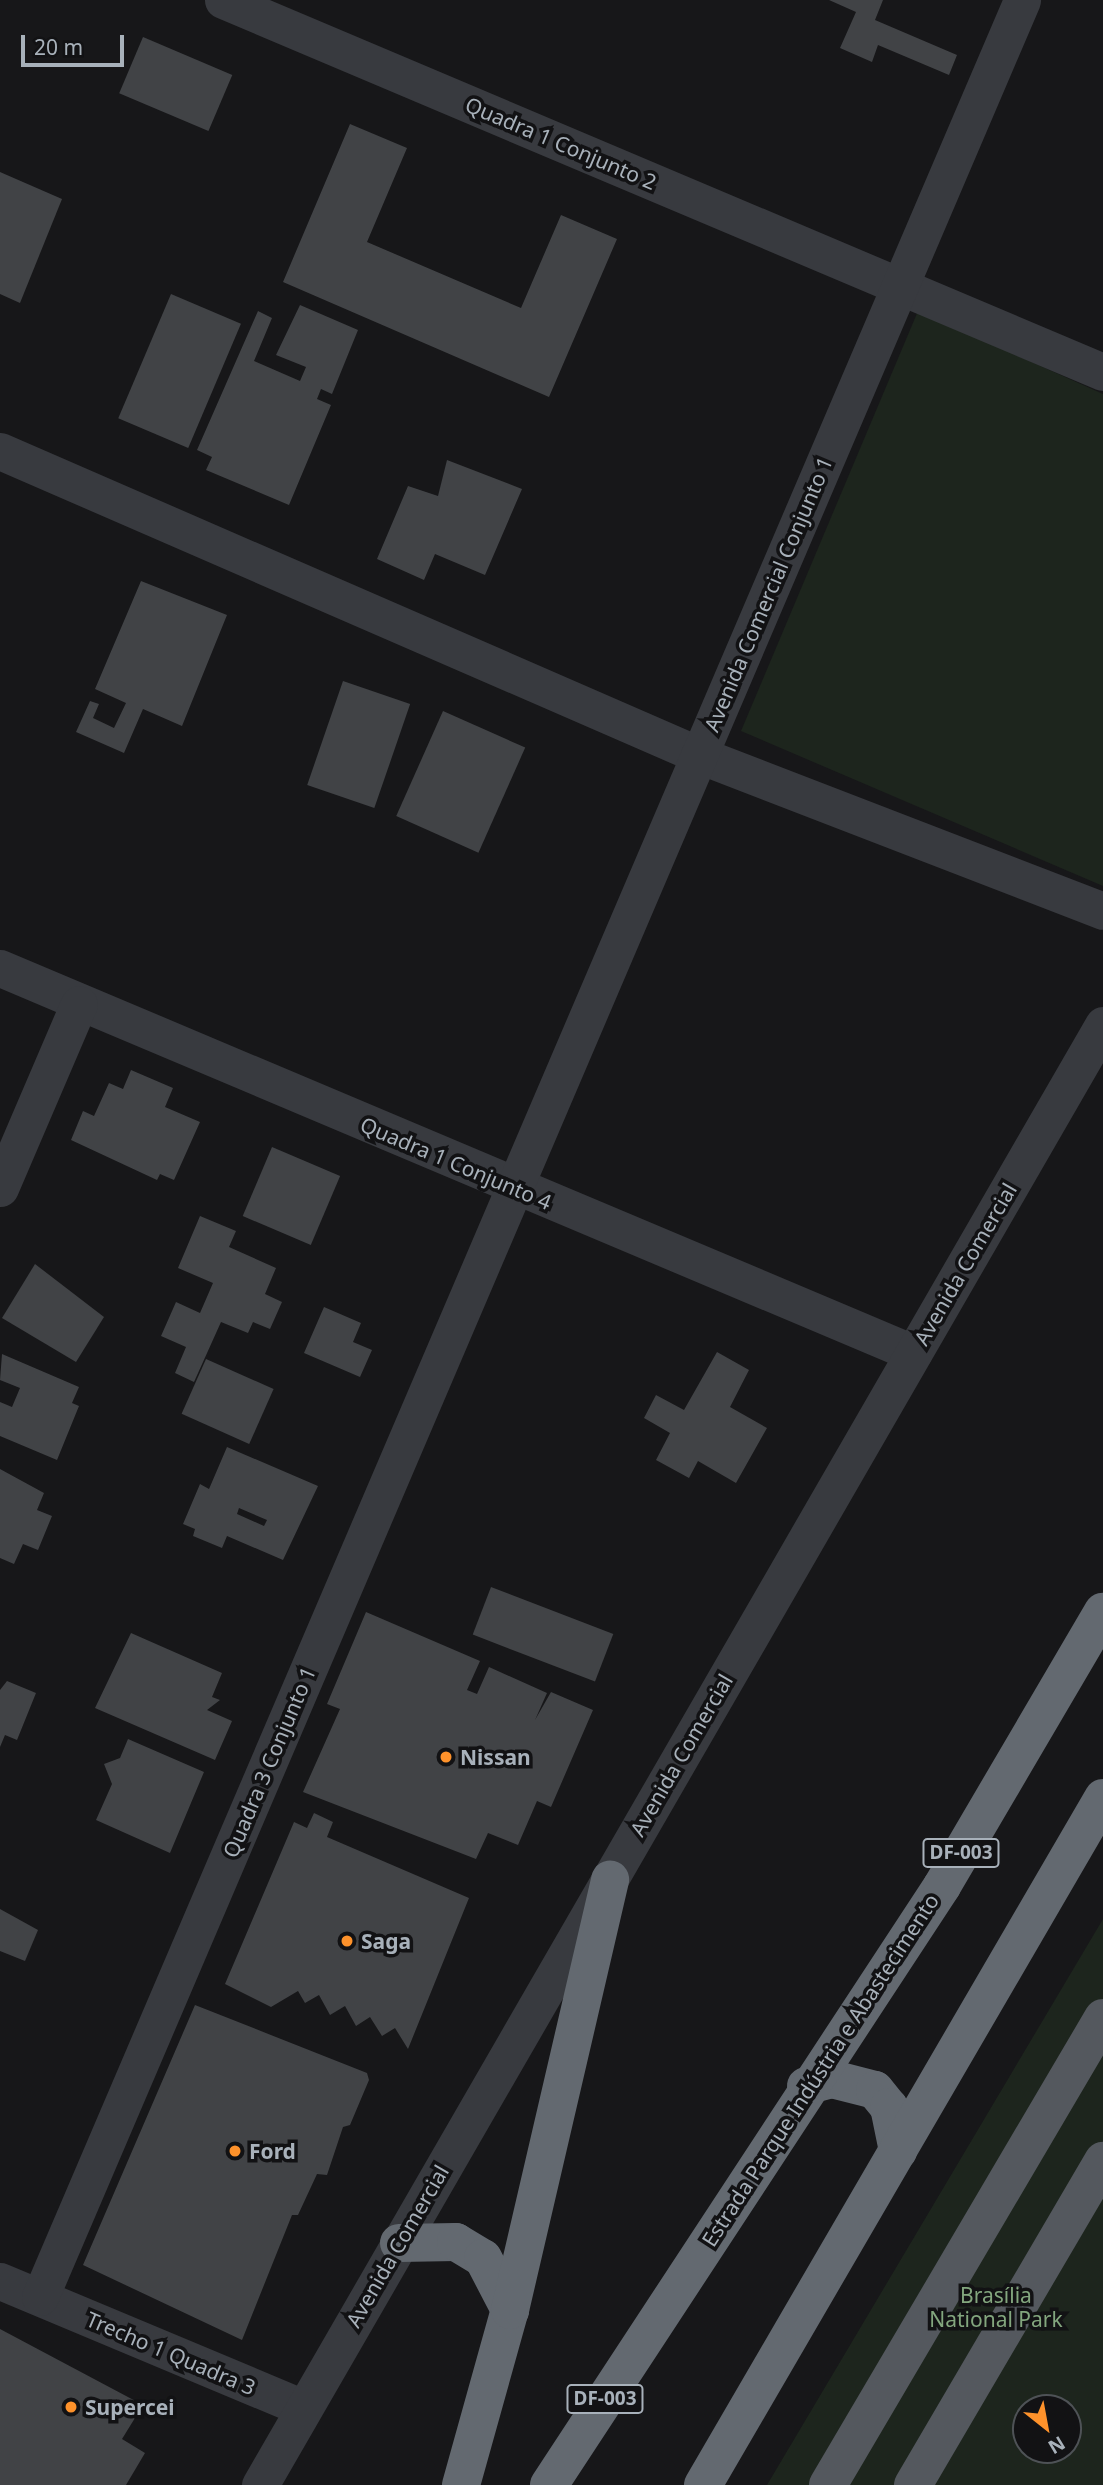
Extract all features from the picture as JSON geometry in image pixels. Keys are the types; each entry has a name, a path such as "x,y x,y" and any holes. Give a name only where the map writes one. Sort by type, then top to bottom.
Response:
{"highway":[{"name":"Estrada Parque Indústria e Abastecimento","path":"549,2485 806,2086 942,1886 1103,1612"},
{"path":"703,2485 1103,1798"},
{"path":"461,2485 510,2310 610,1879"},
{"path":"806,2086 844,2080 875,2090 890,2107 898,2151"},
{"path":"399,2243 456,2242 483,2258 510,2310"}],"main road":[{"path":"828,2485 1103,2018"},
{"path":"913,2485 1103,2161"}],"street":[{"name":"Quadra 1 Conjunto 2","path":"223,0 1103,372"},
{"name":"Avenida Comercial Conjunto 1","path":"515,1188 1022,0"},
{"path":"0,452 699,755 1103,911"},
{"name":"Quadra 1 Conjunto 4","path":"0,968 515,1188 913,1353"},
{"path":"0,1188 79,1004"},
{"name":"Avenida Comercial","path":"260,2485 1103,1025"},
{"name":"Quadra 3 Conjunto 1","path":"40,2297 515,1188"},
{"path":"0,2281 40,2297"},
{"name":"Trecho 1 Quadra 3","path":"40,2297 303,2408"}],"green space":[{"path":"918,311 1103,394 1103,886 741,731"},
{"name":"Brasília National Park","path":"1103,1919 1103,2485 767,2485"}],"building":[{"path":"829,0 883,0 875,20 957,55 949,75 878,45 872,62 840,48 856,12"},
{"path":"143,37 232,75 208,131 119,93"},
{"path":"350,124 407,148 367,242 521,308 561,215 617,239 549,397 283,282"},
{"path":"0,172 62,199 20,303 0,294"},
{"path":"171,294 241,324 188,448 118,418"},
{"path":"300,305 358,330 332,394 321,389 317,399 331,405 289,505 206,470 212,457 197,450 258,311 272,318 254,361 300,381 306,367 276,355"},
{"path":"447,460 522,489 485,575 435,554 424,580 377,559 408,486 438,496"},
{"path":"141,581 227,615 182,726 143,709 124,753 76,732 90,701 99,704 93,718 114,728 126,703 95,689"},
{"path":"343,681 410,704 374,808 307,785"},
{"path":"443,711 525,748 478,853 396,816"},
{"path":"131,1070 173,1088 165,1107 200,1122 174,1180 160,1174 157,1180 71,1140 83,1111 94,1116 109,1083 123,1089"},
{"path":"272,1147 340,1176 311,1245 243,1216"},
{"path":"200,1216 236,1231 229,1247 276,1268 265,1294 282,1302 270,1329 253,1322 248,1333 221,1322 194,1382 175,1373 186,1347 161,1336 176,1302 200,1313 213,1283 178,1268"},
{"path":"35,1264 104,1317 76,1362 2,1318"},
{"path":"324,1307 361,1323 353,1342 372,1350 360,1377 304,1353"},
{"path":"717,1352 749,1370 730,1407 767,1428 736,1483 698,1461 689,1478 656,1460 670,1433 644,1418 656,1395 684,1410"},
{"path":"2,1354 79,1387 72,1403 79,1406 57,1460 0,1436 0,1402 12,1407 20,1388 0,1380"},
{"path":"206,1359 274,1389 249,1444 182,1414"},
{"path":"227,1447 318,1486 283,1560 227,1536 222,1548 193,1536 195,1529 183,1524 200,1484 209,1489","holes":["239,1508 267,1520 264,1526 237,1514"]},
{"path":"0,1469 44,1493 37,1510 52,1516 38,1550 23,1544 14,1564 0,1558"},
{"path":"491,1587 613,1634 595,1682 473,1635"},
{"name":"Nissan","path":"366,1612 480,1661 467,1690 477,1694 489,1667 547,1693 535,1720 551,1692 593,1710 551,1807 537,1801 518,1845 488,1833 476,1859 303,1792 340,1709 327,1704"},
{"path":"131,1633 222,1673 212,1697 220,1700 207,1710 232,1721 215,1760 95,1708"},
{"path":"7,1681 36,1693 17,1740 5,1735 0,1747 0,1690"},
{"path":"128,1739 204,1772 170,1853 96,1820 112,1784 104,1764 120,1758"},
{"name":"Saga","path":"314,1813 333,1822 327,1837 469,1898 408,2049 395,2028 382,2036 370,2017 356,2026 345,2006 330,2015 319,1995 305,2003 298,1991 271,2007 225,1984 294,1822 307,1828"},
{"path":"0,1909 38,1930 25,1961 0,1951"},
{"name":"Ford","path":"195,2005 367,2073 369,2080 350,2125 343,2127 327,2175 317,2174 298,2215 292,2215 242,2340 83,2265"},
{"name":"Supercei","path":"0,2329 143,2405 122,2439 145,2453 126,2485 0,2485"}],"place":[{"name":"Nissan","path":"446,1757"},
{"name":"Saga","path":"347,1941"},
{"name":"Ford","path":"235,2151"},
{"name":"Supercei","path":"71,2407"}]}
